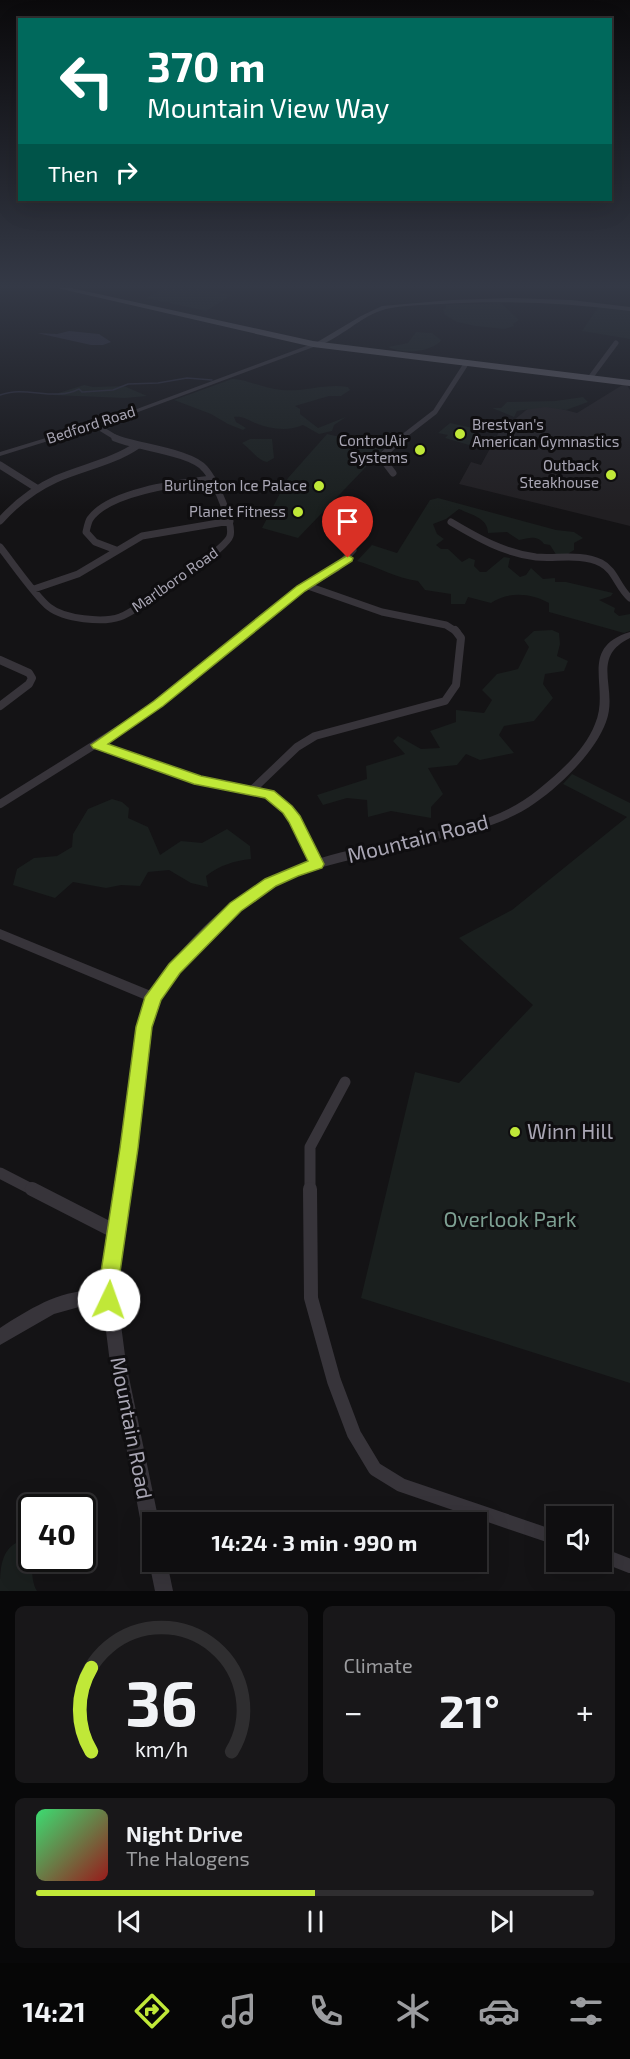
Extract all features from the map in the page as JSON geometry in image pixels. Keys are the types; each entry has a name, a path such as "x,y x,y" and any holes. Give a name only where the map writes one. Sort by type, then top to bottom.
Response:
{"highway":[{"path":"453,362 630,383"}],"street":[{"name":"Bedford Road","path":"0,454 95,424 266,362"},
{"path":"590,378 602,362"},
{"path":"393,473 381,457 392,444 435,412 466,364"},
{"path":"34,589 78,574 137,538 153,533 230,521 212,479 207,470 198,462 114,438 95,424"},
{"path":"0,521 18,502 38,489 61,477 120,456 138,446"},
{"path":"0,465 38,489"},
{"path":"116,550 95,542 86,532 87,522 105,507 138,493 212,479"},
{"name":"Marlboro Road","path":"0,547 50,608 97,621 120,617 140,606 220,549 231,535 230,521"},
{"path":"451,522 489,546 511,553 599,562 614,572 621,591 630,598"},
{"path":"0,804 159,704 305,585 340,565 353,550"},
{"path":"252,790 297,747 315,736 392,714 435,705 445,701 456,685 461,638 453,628 382,612 305,585"},
{"name":"Mountain Road","path":"148,1512 118,1363 109,1300 144,1027 153,997 174,968 235,907 270,882 317,864 482,825 513,812 534,798 570,766 601,724 606,701 601,669 604,654 616,641 630,635"},
{"path":"0,660 29,672 32,678 29,684 0,706"},
{"path":"97,745 199,780 269,795 288,810 317,864"},
{"path":"0,934 153,997"},
{"path":"345,1082 310,1147 311,1298 334,1381 354,1434 375,1469 388,1478 449,1503 546,1535"},
{"path":"0,1173 116,1232"},
{"path":"0,1337 43,1309 65,1300 95,1297 109,1300"},
{"path":"612,1560 630,1566"},
{"path":"160,1572 164,1591"}],"shaded area":[{"path":"624,384 630,390 630,526 459,484 471,462 481,465 499,432 530,407 550,406 577,413"}],"green space":[{"path":"232,379 282,390 348,387 350,390 341,396 329,396 295,406 300,409 300,414 318,428 346,417 334,425 332,431 319,434 303,425 278,429 242,417 234,417 236,422 246,428 243,430 211,414 174,400"},
{"path":"84,385 124,386 147,396 125,398 52,395"},
{"path":"583,397 588,402 566,410 545,407 517,411 514,417 492,408 501,408 507,402 555,401"},
{"name":"Brestyan's American Gymnastics","path":"450,423 482,430 475,435 478,437 469,445 445,438 448,435 438,433"},
{"path":"327,434 385,447 298,538 262,528 288,478"},
{"path":"250,439 272,439 274,458 267,462 257,457 242,443"},
{"path":"438,498 556,530 574,532 583,538 574,543 574,550 566,555 557,556 550,545 536,538 519,540 507,532 488,533 482,520 459,509 446,519 433,524 437,534 444,539 436,545 441,549 448,549 462,562 469,558 475,560 474,566 480,572 486,572 504,557 510,558 508,567 520,577 526,575 531,568 543,579 555,578 555,582 566,582 613,593 599,600 615,608 614,612 619,616 630,614 630,631 624,633 549,612 549,603 527,595 513,595 491,603 468,597 465,604 451,604 451,594 425,590 418,581 357,561 372,545 397,553 430,500"},
{"path":"552,630 559,633 560,644 557,656 568,661 564,671 545,674 543,684 553,698 534,721 504,726 499,735 514,753 480,760 466,754 457,765 428,768 443,794 431,807 431,818 391,811 368,817 367,800 347,798 323,805 317,795 367,779 366,766 405,754 393,741 398,736 421,749 440,748 430,731 456,722 456,710 484,713 492,700 482,690 497,674 518,669 529,647 524,640 534,631"},
{"name":"Overlook Park","path":"572,774 630,803 630,1383 361,1298 415,1072 459,1083 533,1005 459,938 512,910 627,817 563,784"},
{"path":"112,799 122,802 129,808 128,818 148,827 160,855 181,841 202,843 227,829 250,846 251,859 227,864 211,872 206,876 208,887 191,883 169,870 148,872 140,886 121,885 106,888 73,882 55,898 13,885 17,869 34,858 57,856 72,847 73,834 88,809"},
{"path":"18,1542 18,1572 33,1572 37,1591 0,1591 2,1561 8,1549"}],"waterway":[{"path":"0,395 10,392 60,394 79,389 82,392 113,390 128,384 158,383 187,378 212,380"}],"place":[{"name":"Brestyan's American Gymnastics","path":"460,434"},
{"name":"ControlAir Systems","path":"420,450"},
{"name":"Outback Steakhouse","path":"611,475"},
{"name":"Burlington Ice Palace","path":"319,486"},
{"name":"Planet Fitness","path":"298,512"},
{"name":"Winn Hill","path":"515,1132"}],"route":[{"path":"109,1300 144,1027 153,997 174,968 235,907 270,882 317,864 295,820 281,803 269,795 199,780 97,745 159,704 301,588 348,558"}]}
